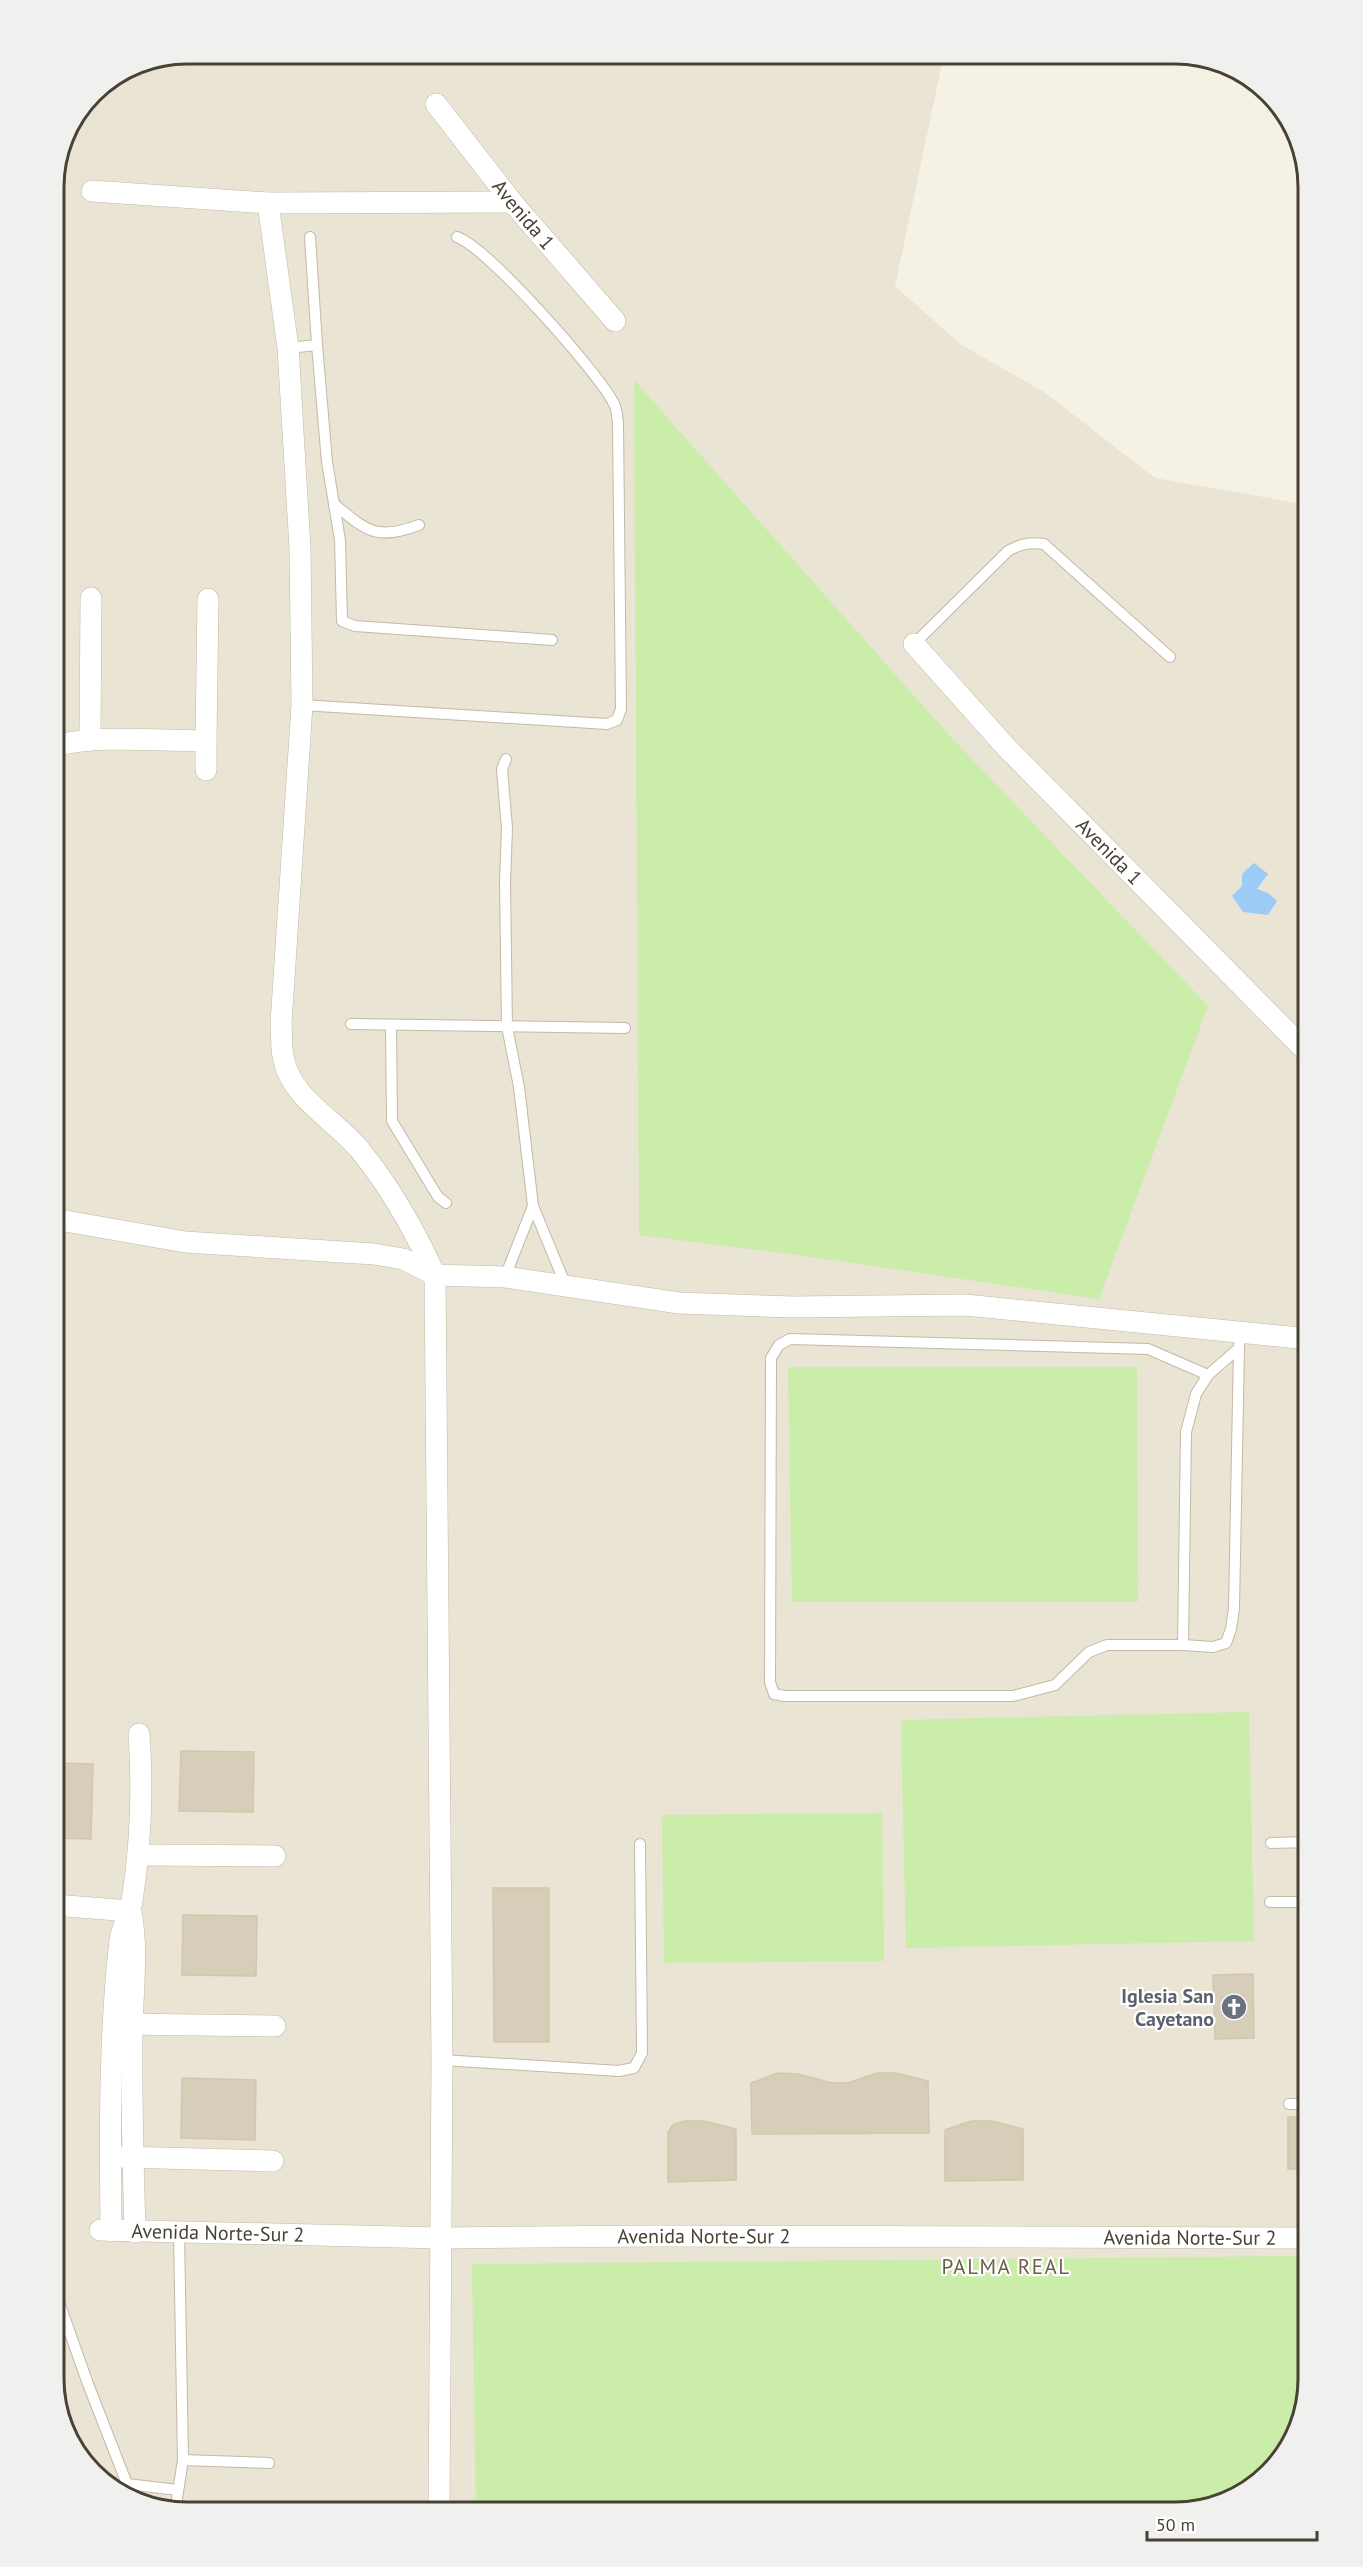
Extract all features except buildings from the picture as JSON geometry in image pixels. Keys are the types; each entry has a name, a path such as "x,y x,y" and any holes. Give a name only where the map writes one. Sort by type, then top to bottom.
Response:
{"street":[{"name":"Avenida 1","path":"436,104 512,202 615,321"},
{"path":"92,191 268,203 512,202"},
{"path":"268,203 288,348 300,548 302,705 281,1024 283,1058 292,1083 319,1112 358,1147 377,1172 419,1240 435,1275 442,2060 439,2502"},
{"path":"90,740 91,598"},
{"path":"206,770 208,599"},
{"name":"Avenida 1","path":"914,644 1006,747 1298,1043"},
{"path":"65,742 90,740 206,741"},
{"path":"65,1221 185,1242 374,1254 403,1259 435,1275 506,1277 708,1305 792,1307 965,1305 1239,1340 1298,1339"},
{"path":"139,1734 143,1785 139,1855 130,1911 135,1939 122,2025 111,2156 273,2161"},
{"path":"139,1855 275,1856"},
{"path":"64,1906 130,1911"},
{"path":"122,2025 275,2026"},
{"path":"122,2025 135,2232"},
{"name":"Avenida Norte-Sur 2","path":"111,2156 106,2231 441,2238 653,2236 1298,2238"}],"lane":[{"path":"310,237 327,462 340,540 342,621 355,626 552,640"},
{"path":"302,705 607,724 617,720 621,709 616,406 606,389 539,311 490,261 463,239 457,237"},
{"path":"288,348 318,345"},
{"path":"334,504 360,526 377,533 397,533 419,525"},
{"path":"914,644 1008,551 1019,545 1032,543 1044,544 1170,657"},
{"path":"506,759 502,769 507,828 505,881 507,1027 519,1087 532,1206 567,1287"},
{"path":"351,1024 625,1028"},
{"path":"391,1026 392,1121 438,1197 446,1203"},
{"path":"506,1277 532,1206"},
{"path":"1208,1375 1148,1349 790,1339 779,1345 771,1358 770,1682 774,1694 784,1696 1013,1696 1055,1685 1089,1652 1107,1645 1213,1647 1226,1643 1234,1608 1239,1340"},
{"path":"1183,1645 1186,1432 1196,1394 1208,1375 1239,1340"},
{"path":"1272,1843 1298,1842"},
{"path":"442,2060 619,2071 634,2068 642,2053 640,1844"},
{"path":"1270,1902 1298,1902"},
{"path":"1288,2104 1298,2104"},
{"path":"176,2502 183,2460 179,2233"},
{"path":"64,2316 125,2485"},
{"path":"183,2460 269,2463"},
{"path":"133,2489 178,2490"}],"shaded area":[{"path":"188,64 942,65 895,286 960,344 1044,392 1155,478 1298,503 1298,2379 1294,2411 1286,2434 1268,2460 1237,2486 1207,2498 1183,2502 180,2502 156,2498 126,2486 101,2466 81,2441 69,2411 64,2379 65,180 71,148 77,133 95,107 126,81 148,71"}],"green space":[{"path":"634,380 948,734 1208,1006 1099,1299 791,1254 639,1235"},
{"path":"788,1367 1137,1367 1138,1602 792,1602"},
{"path":"1249,1712 1254,1941 906,1948 901,1720"},
{"path":"882,1813 884,1961 664,1963 662,1815"},
{"path":"1298,2256 1297,2395 1286,2434 1268,2460 1237,2486 1199,2500 1183,2502 476,2502 472,2264"}],"water":[{"path":"1254,863 1268,874 1257,889 1268,893 1277,901 1268,915 1243,912 1232,896 1242,886 1242,874"}],"place":[{"name":"Iglesia San Cayetano","path":"1234,2007"}],"district":[{"name":"PALMA REAL","path":"1006,2267"}]}
